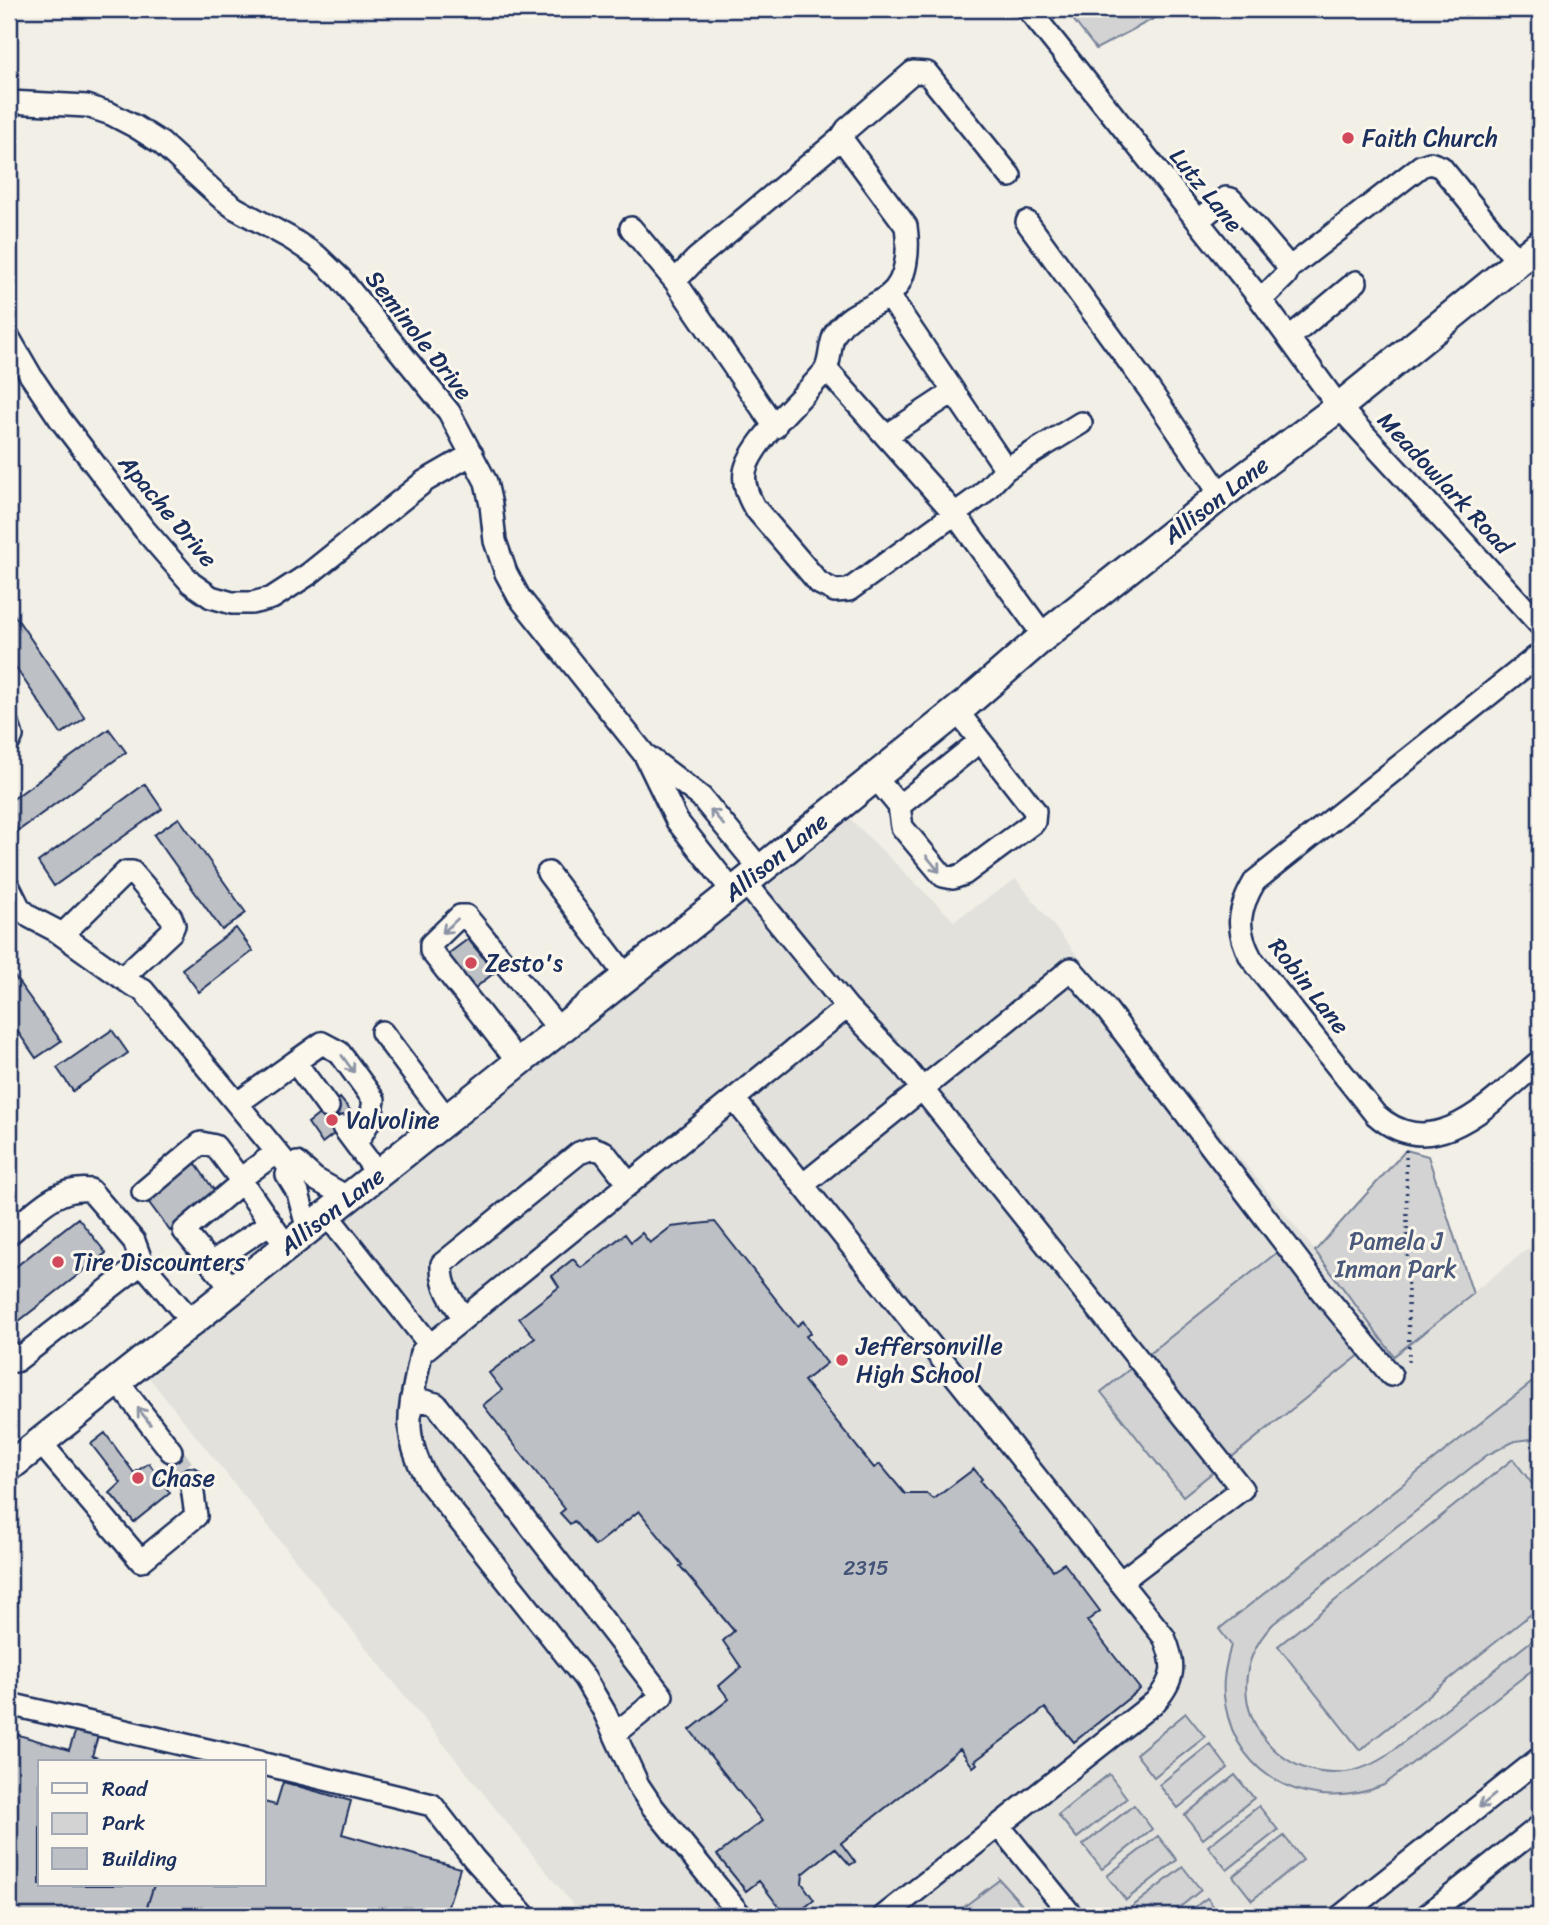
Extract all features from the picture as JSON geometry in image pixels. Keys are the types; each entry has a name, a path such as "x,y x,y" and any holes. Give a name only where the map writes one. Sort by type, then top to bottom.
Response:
{"main road":[{"name":"Allison Lane","path":"9,1467 746,881 957,711 1045,636 1222,495 1339,407 1540,244"}],"street":[{"name":"Lutz Lane","path":"1028,9 1261,300 1339,407"},
{"path":"675,281 696,259 841,138 847,129 913,72 927,73 1010,176"},
{"name":"Seminole Drive","path":"9,102 87,106 128,122 161,143 235,208 317,256 341,279 449,412 485,482 495,541 506,573 519,597 645,755 677,821 746,881"},
{"path":"841,138 906,226 909,244 907,255 899,282 889,296 856,312 837,331 831,342 827,369 752,452 745,472 746,494 754,507 819,583 835,591 849,590 981,495 1006,470 1081,423"},
{"path":"1261,300 1286,275 1288,269 1421,166 1430,163 1441,167 1518,262"},
{"path":"1198,221 1222,200 1231,199 1288,269"},
{"path":"1027,222 1149,388 1222,495"},
{"path":"631,228 675,281 775,427"},
{"path":"1289,338 1356,282"},
{"path":"889,296 1006,470"},
{"name":"Apache Drive","path":"9,338 60,419 144,529 191,583 211,597 221,600 252,603 272,598 309,575 425,481 472,454"},
{"path":"827,369 955,514 1045,636"},
{"path":"886,436 953,392"},
{"name":"Meadowlark Road","path":"1339,407 1540,625"},
{"name":"Robin Lane","path":"1540,654 1255,881 1244,900 1240,917 1244,944 1251,958 1376,1114 1398,1131 1432,1135 1447,1130 1469,1118 1540,1061"},
{"path":"875,777 899,806 902,827 943,876 953,878 964,874 1034,821 1035,811 957,711"},
{"path":"9,727 12,736 9,742"},
{"path":"899,806 980,741"},
{"name":"Seminole Drive","path":"645,755 701,797 746,881"},
{"path":"62,935 126,872 132,872 171,917 174,925 171,932 127,981"},
{"path":"548,873 626,976"},
{"path":"746,881 847,1007 903,1065 1242,1489 1120,1582"},
{"path":"9,887 19,907 30,917 62,935 143,990 283,1160 287,1175 318,1222 430,1345"},
{"path":"518,1062 431,951 430,944 460,916 466,916 559,1029"},
{"path":"804,1184 1071,970 1106,1009 1323,1293 1400,1371"},
{"path":"741,1916 638,1785 596,1696 585,1679 428,1481 418,1464 410,1439 409,1416 421,1353 847,1007"},
{"path":"382,1032 447,1119"},
{"path":"237,1103 323,1043 339,1052 374,1100 371,1118 350,1136 378,1174"},
{"path":"295,1062 328,1107"},
{"path":"734,1098 1164,1637 1172,1655 1172,1672 1167,1689 1155,1702 884,1916"},
{"path":"143,1192 201,1143 215,1146 270,1223"},
{"path":"464,1318 448,1296 442,1279 442,1264 579,1153 593,1148 604,1152 629,1184"},
{"path":"233,1290 184,1231 241,1180 283,1160 297,1163 315,1179 318,1222"},
{"path":"9,1234 53,1197 76,1189 90,1190 134,1241 142,1262 192,1322"},
{"path":"211,1263 270,1223 318,1222"},
{"path":"9,1352 16,1361 142,1262"},
{"path":"117,1381 171,1451"},
{"path":"412,1398 436,1404 662,1696 615,1734"},
{"path":"40,1442 141,1560 196,1516 191,1479"},
{"path":"9,1704 250,1760"},
{"path":"1341,1916 1540,1758"},
{"path":"266,1764 432,1805 474,1859 525,1916"},
{"path":"999,1826 1072,1916"},
{"path":"1426,1916 1540,1826"}],"path":[{"path":"1400,1371 1406,1150"}],"shaded area":[{"name":"Jeffersonville High School","path":"838,807 954,921 1016,879 1315,1251 1394,1356 1540,1239 1540,1916 582,1916 138,1364"}],"green space":[{"path":"1065,9 1172,9 1096,49"},
{"name":"Pamela J Inman Park","path":"1406,1150 1428,1156 1473,1294 1394,1356 1315,1251"},
{"path":"1294,1239 1376,1342 1183,1496 1101,1392"},
{"path":"1540,1376 1540,1438 1515,1441 1487,1455 1273,1624 1253,1655 1246,1686 1252,1716 1267,1742 1290,1761 1319,1772 1352,1771 1386,1756 1540,1634 1540,1664 1384,1785 1358,1793 1331,1795 1306,1792 1283,1784 1262,1771 1245,1753 1232,1730 1224,1688 1231,1645 1219,1629"},
{"path":"1513,1459 1540,1494 1540,1607 1360,1750 1278,1646"},
{"path":"1186,1713 1205,1737 1154,1777 1136,1754"},
{"path":"1210,1744 1228,1768 1178,1808 1159,1785"},
{"path":"1109,1774 1127,1798 1077,1838 1058,1815"},
{"path":"1235,1775 1254,1798 1203,1839 1185,1815"},
{"path":"1134,1805 1152,1829 1102,1869 1083,1845"},
{"path":"1259,1806 1278,1830 1227,1870 1208,1846"},
{"path":"1158,1836 1177,1860 1126,1900 1107,1876"},
{"path":"1284,1836 1303,1860 1252,1900 1233,1876"},
{"path":"1183,1867 1201,1890 1169,1916 1140,1916 1132,1907"},
{"path":"999,1880 1032,1916 952,1916"},
{"path":"1207,1898 1221,1916 1183,1916"}],"building":[{"path":"9,607 85,718 61,734 9,658"},
{"path":"109,729 126,752 18,831 9,819 9,802"},
{"path":"145,784 162,809 54,886 38,862"},
{"path":"179,818 246,913 222,930 154,835"},
{"path":"236,928 253,951 199,992 182,969"},
{"name":"Zesto's","path":"468,939 495,972 475,988 448,954"},
{"path":"9,969 61,1041 36,1058 9,1019"},
{"path":"112,1030 128,1053 73,1091 57,1068"},
{"name":"Valvoline","path":"340,1098 356,1117 322,1143 308,1123"},
{"path":"195,1163 216,1193 170,1231 147,1200"},
{"name":"Tire Discounters","path":"78,1218 106,1253 19,1321 9,1306 9,1272"},
{"path":"715,1222 797,1326 803,1321 811,1333 806,1336 827,1363 804,1381 874,1468 880,1464 905,1494 927,1494 934,1499 974,1469 982,1479 980,1481 1053,1570 1064,1563 1100,1611 1087,1621 1140,1689 1074,1742 1045,1708 975,1761 977,1764 973,1767 960,1749 841,1843 855,1862 850,1865 835,1848 803,1874 802,1883 814,1900 794,1916 786,1916 759,1881 746,1891 717,1855 762,1821 690,1730 729,1699 719,1686 741,1667 723,1641 734,1631 639,1511 595,1546 574,1521 570,1524 560,1513 565,1509 483,1405 502,1390 489,1373 535,1338 519,1318 559,1287 552,1276 573,1259 581,1268 625,1234 631,1242 642,1233 650,1243 671,1227"},
{"name":"Chase","path":"105,1433 134,1473 149,1463 170,1493 134,1522 110,1493 121,1483 91,1444"},
{"path":"76,1730 98,1736 92,1756 104,1760 38,1760 38,1886 154,1886 144,1916 18,1916 9,1913 9,1732 69,1750"},
{"path":"283,1782 351,1801 342,1834 460,1868 445,1916 144,1916 154,1886 266,1886 266,1802 276,1805"}],"tunnel":[{"path":"171,1451 191,1479"}],"place":[{"name":"Faith Church","path":"1348,138"},
{"name":"Zesto's","path":"471,963"},
{"name":"Valvoline","path":"332,1120"},
{"name":"Tire Discounters","path":"58,1262"},
{"name":"Jeffersonville High School","path":"842,1360"},
{"name":"Chase","path":"138,1478"}]}
